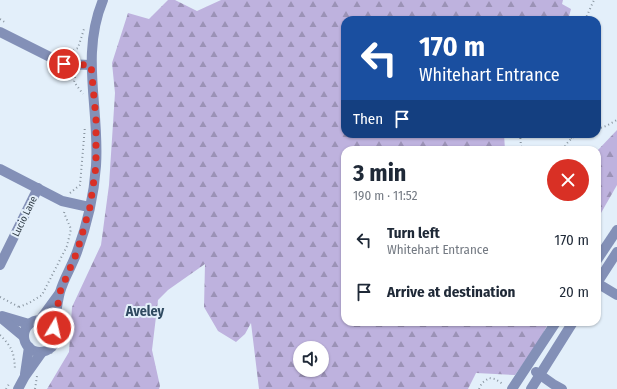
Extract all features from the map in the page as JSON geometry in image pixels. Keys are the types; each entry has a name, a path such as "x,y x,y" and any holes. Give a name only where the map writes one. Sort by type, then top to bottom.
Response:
{"street":[{"path":"40,320 60,292 77,252 90,207 96,166 96,119 91,65 93,37 97,14 103,0"},
{"path":"0,32 64,64 91,65"},
{"path":"0,168 62,200 90,207"},
{"name":"Lucio Lane","path":"0,265 38,188"},
{"path":"601,254 617,230"},
{"path":"601,277 617,252"},
{"path":"601,285 617,295"},
{"path":"54,328 60,292"},
{"path":"0,316 29,324"},
{"path":"0,316 24,337 28,348 25,376"},
{"path":"18,389 25,376 42,352 52,348 55,344 56,333 54,328 48,322 36,320 29,324 26,328 24,337"},
{"path":"509,387 528,366 553,326"},
{"path":"531,389 571,326"},
{"path":"28,348 42,352"},
{"path":"528,366 562,389"}],"path":[{"path":"587,16 594,0"},
{"path":"84,28 78,48 72,51 77,68 74,82 83,94 84,100"},
{"path":"19,307 42,295 67,246 71,229 64,213 71,193 80,185 85,119"},
{"path":"601,127 617,120"},
{"path":"565,146 572,138"},
{"path":"0,335 11,346 14,357 15,371"},
{"path":"479,389 489,378 495,379 509,387"},
{"path":"6,389 9,383"}],"green space":[{"path":"168,0 175,0 197,11 221,0 563,0 562,4 571,9 569,16 341,16 341,138 504,138 505,146 341,146 341,326 547,326 536,346 515,375 476,373 468,389 259,389 251,323 245,334 236,342 218,331 204,307 205,264 168,290 158,300 152,350 160,386 159,389 47,389 69,352 72,307 101,245 109,185 115,93 112,63 128,13 149,19"},
{"path":"617,130 617,185 601,213 601,147"}],"district":[{"name":"Aveley","path":"145,311"}],"route":[{"path":"54,328 60,292 77,252 90,207 96,166 96,119 91,65 64,64"}]}
